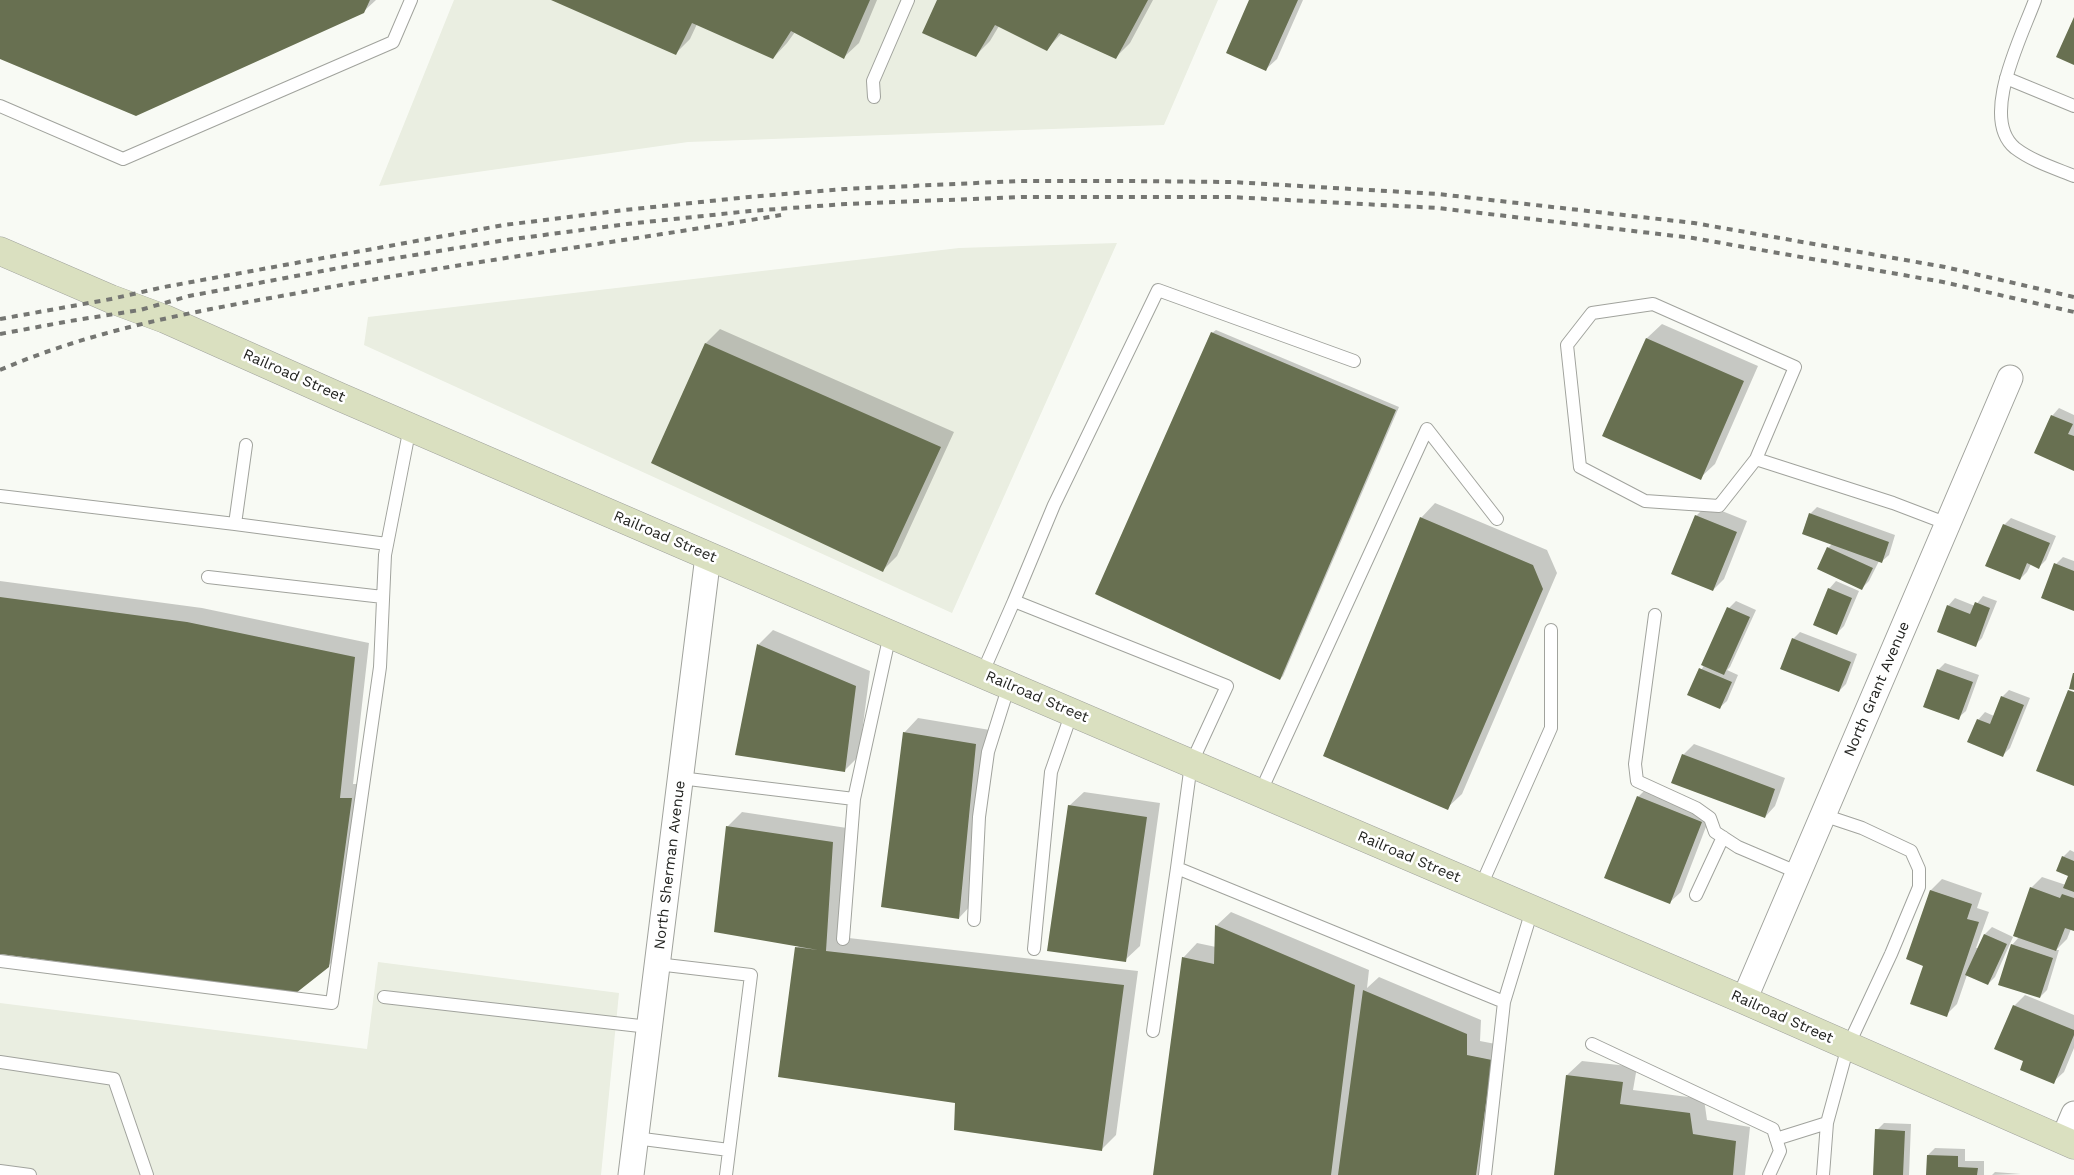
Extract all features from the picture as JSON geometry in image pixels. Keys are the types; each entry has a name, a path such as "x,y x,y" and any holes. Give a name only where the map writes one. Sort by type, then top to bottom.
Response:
{"main road":[{"name":"Railroad Street","path":"0,251 111,299 165,319 708,556 1744,1000 2068,1143"}],"street":[{"name":"North Grant Avenue","path":"1744,1000 2010,378"},
{"name":"North Sherman Avenue","path":"631,1175 708,556"},
{"path":"2068,1143 2074,1114"}],"lane":[{"path":"0,106 123,159 393,42 411,0"},
{"path":"874,97 873,81 908,0"},
{"path":"2035,0 2006,78 2001,99 2000,116 2003,129 2014,147 2030,158 2074,176"},
{"path":"2006,78 2074,106"},
{"path":"982,674 1054,505 1158,290 1354,362"},
{"path":"1653,304 1795,367 1756,459 1719,506 1645,501 1580,467 1567,345 1592,313 1653,304"},
{"path":"0,961 332,1004 380,667 387,544 410,427"},
{"path":"1260,793 1427,429 1497,520"},
{"path":"235,524 246,445"},
{"path":"1756,459 1893,503 1948,524"},
{"path":"0,496 387,544"},
{"path":"208,577 383,597"},
{"path":"1014,601 1227,686 1191,764 1153,1031"},
{"path":"1655,615 1635,764 1637,781 1696,808 1710,818 1715,832 1738,847 1799,872"},
{"path":"1480,888 1551,728 1551,630"},
{"path":"843,939 854,799 890,634"},
{"path":"974,920 979,817 988,752 1009,685"},
{"path":"1034,949 1051,772 1072,712"},
{"path":"680,778 854,799"},
{"path":"1823,1175 1827,1123 1848,1046 1892,954 1918,887 1919,870 1912,851 1862,828 1824,815"},
{"path":"1696,894 1723,837"},
{"path":"1177,868 1504,1002"},
{"path":"1485,1175 1504,1002 1532,910"},
{"path":"657,964 751,975 726,1175"},
{"path":"384,996 649,1027"},
{"path":"1592,1044 1773,1129 1780,1151 1769,1175"},
{"path":"0,1062 114,1079 146,1175"},
{"path":"1776,1140 1827,1123"},
{"path":"635,1138 729,1150"},
{"path":"0,1171 30,1175"}],"shaded area":[{"path":"454,0 1218,0 1164,125 688,142 379,186"},
{"path":"1117,243 952,613 364,345 368,317 959,248"},
{"path":"378,962 619,993 601,1175 0,1175 0,1003 367,1049"}],"building":[{"path":"0,0 370,0 364,13 136,116 0,59"},
{"path":"551,0 870,0 844,59 791,31 773,59 692,23 676,55"},
{"path":"937,0 1148,0 1116,59 1059,33 1047,51 995,25 976,57 922,33"},
{"path":"1249,0 1298,0 1266,71 1226,53"},
{"path":"2074,17 2074,65 2056,57"},
{"path":"1211,332 1396,410 1280,680 1095,594"},
{"path":"1646,338 1744,381 1701,480 1602,436"},
{"path":"705,343 941,447 883,572 651,463"},
{"path":"2051,415 2073,424 2068,434 2074,436 2074,471 2034,453"},
{"path":"1809,513 1889,542 1882,563 1802,534"},
{"path":"1695,515 1737,532 1713,591 1671,574"},
{"path":"1420,517 1533,565 1543,589 1448,810 1323,756"},
{"path":"2003,524 2050,543 2039,569 2027,563 2020,580 1985,566"},
{"path":"1827,547 1873,568 1862,590 1817,569"},
{"path":"2054,563 2074,571 2074,611 2041,598"},
{"path":"1828,588 1852,598 1837,635 1813,625"},
{"path":"0,597 187,622 355,657 340,798 352,798 329,967 296,993 0,954"},
{"path":"1975,602 1990,608 1976,647 1937,632 1947,605 1970,614"},
{"path":"1727,607 1750,617 1724,675 1701,665"},
{"path":"1792,638 1851,662 1839,692 1780,669"},
{"path":"757,644 856,686 845,772 735,755"},
{"path":"1699,668 1732,682 1720,709 1687,695"},
{"path":"1937,669 1973,682 1959,720 1923,707"},
{"path":"2074,673 2074,690 2069,689"},
{"path":"2068,690 2074,692 2074,786 2036,771"},
{"path":"2001,696 2024,705 2003,757 1967,742 1977,719 1990,724"},
{"path":"903,732 976,744 959,919 881,907"},
{"path":"1682,754 1775,789 1765,818 1671,783"},
{"path":"1637,796 1702,822 1670,904 1604,878"},
{"path":"1068,805 1147,817 1126,962 1047,951"},
{"path":"726,826 833,842 826,951 1124,985 1102,1151 954,1130 955,1103 778,1077 795,947 818,950 714,932"},
{"path":"2062,856 2074,861 2074,892 2063,888 2068,876 2056,871"},
{"path":"2030,887 2060,898 2062,894 2074,898 2074,931 2065,928 2056,951 2013,936"},
{"path":"1930,890 1972,904 1967,919 1979,922 1947,1017 1910,1004 1923,966 1906,959"},
{"path":"1215,925 1355,985 1331,1175 1153,1175 1182,957 1214,964"},
{"path":"1984,934 2007,944 1988,985 1965,975"},
{"path":"2011,944 2053,958 2040,998 1998,985"},
{"path":"1363,990 1467,1034 1467,1055 1492,1060 1476,1175 1338,1175"},
{"path":"2013,1005 2074,1030 2074,1035 2054,1084 2020,1070 2023,1061 1994,1049"},
{"path":"1566,1075 1623,1082 1620,1104 1690,1113 1693,1134 1736,1141 1733,1175 1554,1175"},
{"path":"1875,1129 1905,1131 1903,1175 1873,1175"},
{"path":"1927,1155 1958,1156 1958,1167 1978,1168 1977,1175 1926,1175"}],"railway":[{"path":"0,319 504,225 749,197 845,189 1020,181 1232,182 1438,194 1694,223 1945,267 2074,297"},
{"path":"0,334 140,310 189,296 360,264 506,240 627,224 750,211 846,204 1021,197 1231,197 1438,208 1693,238 1943,282 2074,312"},
{"path":"0,370 72,343 184,314 418,272 781,215"}]}
